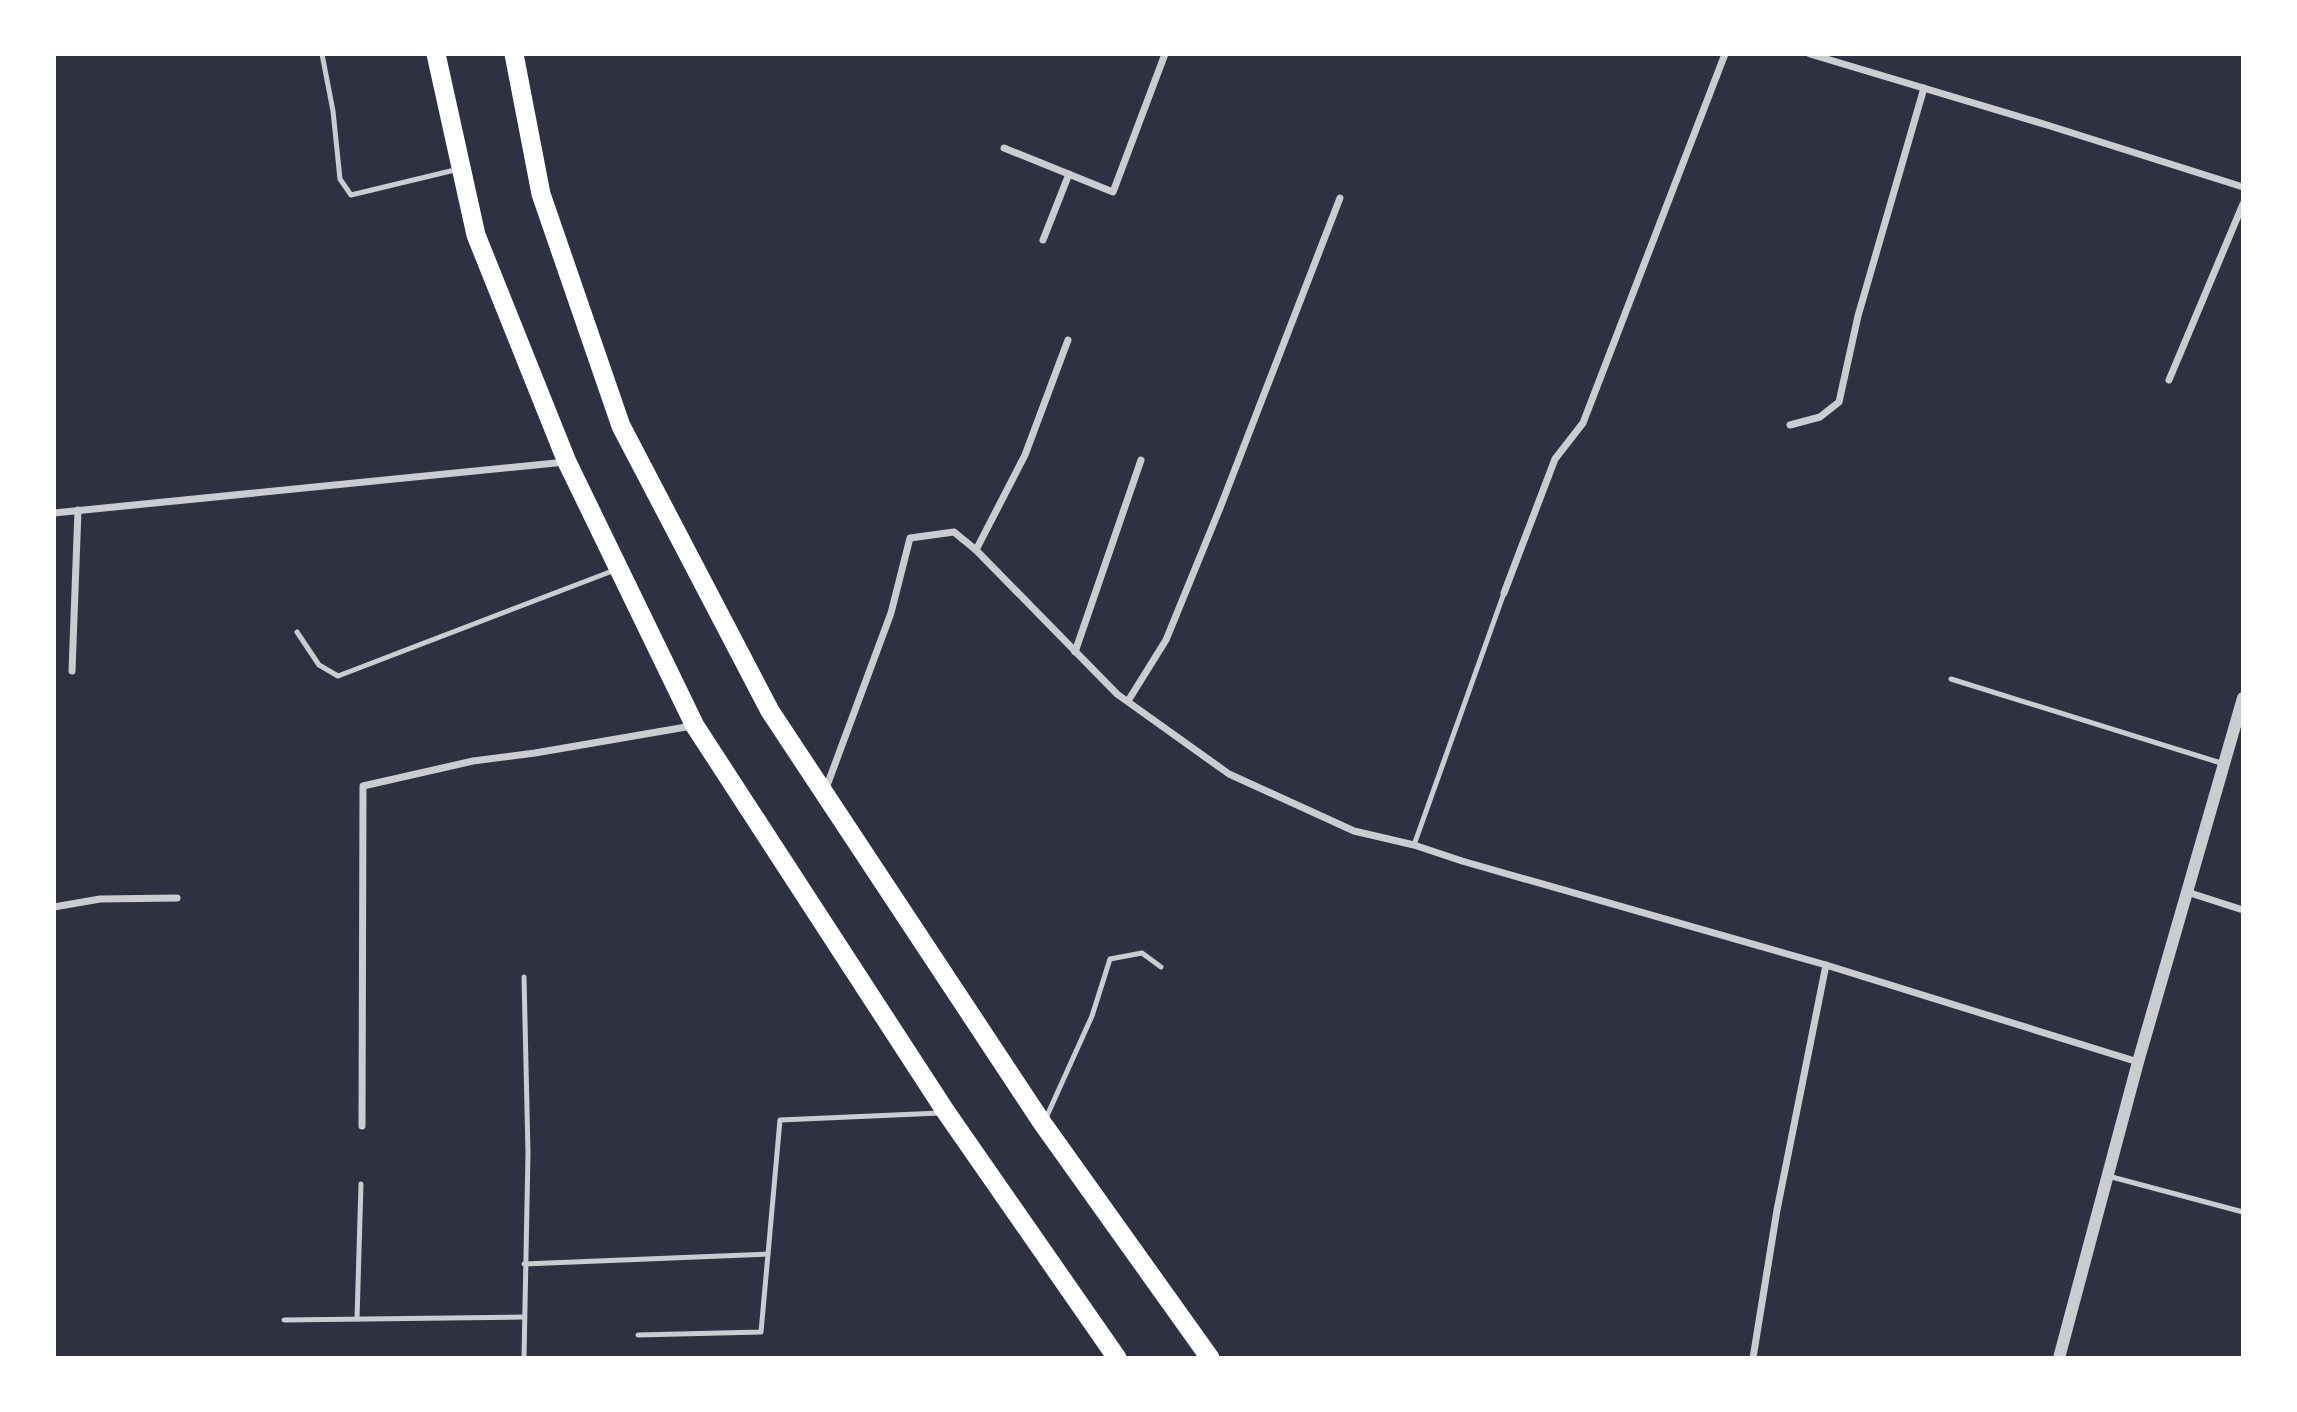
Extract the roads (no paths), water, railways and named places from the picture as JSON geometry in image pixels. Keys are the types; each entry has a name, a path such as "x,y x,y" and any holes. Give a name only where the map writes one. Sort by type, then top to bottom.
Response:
{"highway":[{"path":"436,54 477,236 567,462 695,726 946,1112 1117,1358"},
{"path":"514,54 541,194 621,426 770,711 1044,1124 1210,1358"}],"street":[{"path":"1504,593 1555,459 1583,423 1725,54"},
{"path":"1810,54 2243,187"},
{"path":"1004,148 1113,192 1163,55"},
{"path":"1790,425 1820,417 1839,402 1858,316 1924,88"},
{"path":"1043,240 1069,174"},
{"path":"1128,701 1166,640 1340,198"},
{"path":"2169,380 2243,204"},
{"path":"976,550 1025,455 1068,340"},
{"path":"1075,652 1141,460"},
{"path":"54,513 567,462"},
{"path":"72,671 78,510"},
{"path":"824,794 891,613 910,538 954,532 976,550 1117,694 1229,774 1354,831 1414,845 1826,965 2138,1062"},
{"path":"2059,1358 2138,1062 2243,698"},
{"path":"362,1126 363,786 473,761 695,726"},
{"path":"2187,892 2243,910"},
{"path":"54,907 100,899 177,898"},
{"path":"1753,1358 1777,1210 1826,965"}],"lane":[{"path":"322,54 333,111 341,179 351,195 462,168"},
{"path":"297,632 319,665 338,676 618,569"},
{"path":"1414,845 1504,593"},
{"path":"1951,679 2224,764"},
{"path":"1044,1124 1092,1016 1110,959 1142,953 1161,967"},
{"path":"524,977 528,1153 524,1358"},
{"path":"639,1335 761,1332 780,1121 946,1112"},
{"path":"2108,1176 2243,1212"},
{"path":"357,1319 361,1184"},
{"path":"524,1264 768,1254"},
{"path":"284,1320 524,1317"}]}
